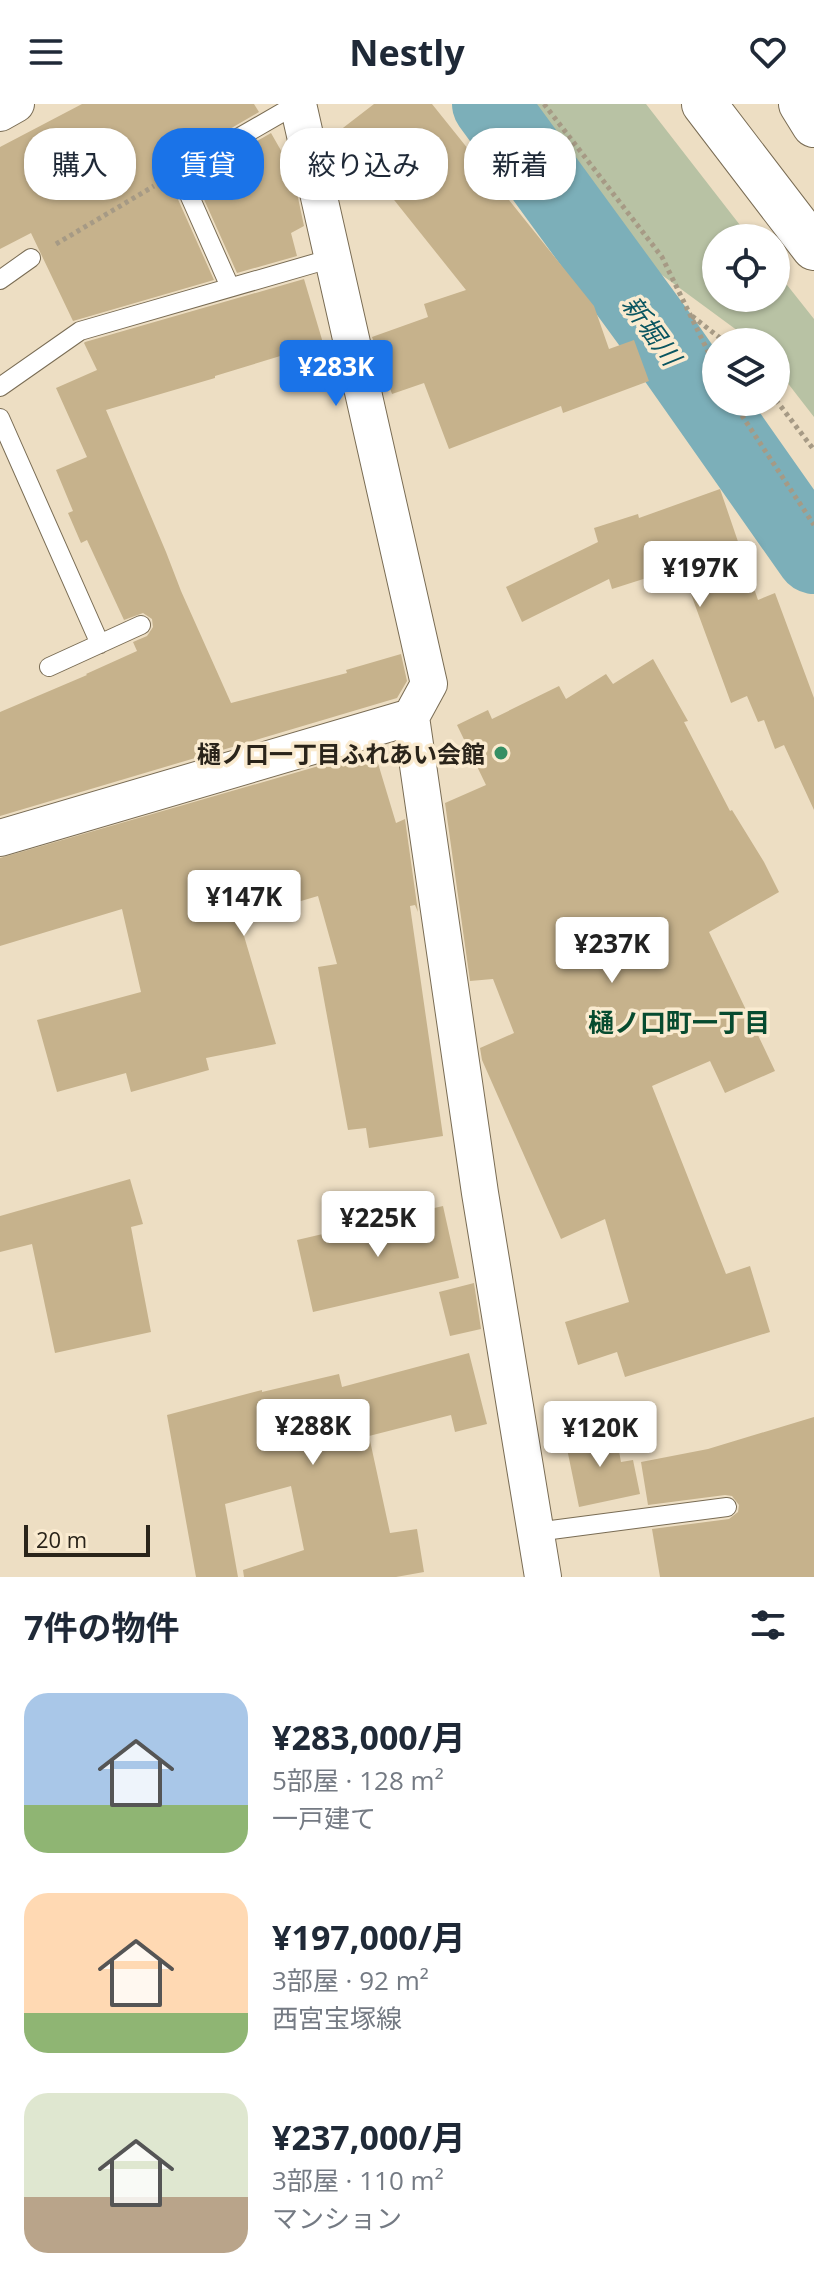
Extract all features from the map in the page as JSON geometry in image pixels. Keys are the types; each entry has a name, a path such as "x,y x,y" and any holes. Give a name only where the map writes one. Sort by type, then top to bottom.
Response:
{"main road":[{"path":"704,104 814,248"},
{"path":"801,104 814,125"}],"street":[{"path":"0,113 16,104"},
{"path":"297,104 429,684 411,717 480,1193 543,1577"},
{"path":"0,838 411,717"}],"lane":[{"path":"255,128 297,104"},
{"path":"191,200 230,287"},
{"path":"0,280 31,258"},
{"path":"0,387 80,331 333,258"},
{"path":"0,418 100,644"},
{"path":"49,667 141,625"},
{"path":"536,1532 727,1507"}],"path":[{"path":"544,104 662,257 702,339"},
{"path":"31,258 152,188"},
{"path":"691,316 707,328"},
{"path":"742,416 814,525"},
{"path":"788,416 814,450"}],"green space":[{"path":"504,104 646,104 739,224 702,224 702,304 583,217 571,200 576,200 576,128 521,128"},
{"path":"790,289 814,319 814,417 790,386 790,328 734,328 712,312 790,312"}],"building":[{"path":"82,104 254,104 259,112 231,128 152,128 152,200 178,200 214,280 73,321 31,233 0,249 0,147 24,134 24,200 136,200 136,128 36,128"},
{"path":"374,104 432,104 464,144 464,200 509,200 594,306 609,349 634,340 649,381 563,413 561,406 449,449 424,383 392,394 372,337 428,317 424,304 466,290 394,200 448,200 448,128 343,128"},
{"path":"271,133 280,149 280,200 298,200 304,226 291,233 297,256 237,273 204,200 264,200 264,137"},
{"path":"304,279 323,343 106,410 231,703 347,673 346,670 401,654 407,681 397,698 0,816 0,712 137,651 133,642 147,636 153,627 152,619 143,613 124,620 87,540 81,543 68,513 73,511 56,470 87,457 56,388 97,370 85,342"},
{"path":"720,489 758,600 775,593 814,698 814,810 784,745 775,749 764,720 758,722 747,696 731,703 681,567 612,589 609,579 522,622 506,587 598,542 594,528 638,514 639,518"},
{"path":"653,659 688,721 684,722 730,811 764,862 779,892 709,932 775,1071 725,1093 710,1061 652,1086 726,1274 750,1266 770,1332 625,1377 617,1352 578,1365 565,1322 629,1302 605,1219 561,1239 482,1060 480,1048 514,1033 493,979 470,981 445,803 486,785 457,725 488,710 492,719 559,686 566,699 606,674 613,684"},
{"path":"374,750 396,823 405,819 418,912 415,905 410,906 443,1136 369,1148 366,1128 348,1130 318,967 337,964 318,896 239,919 276,1044 206,1058 209,1070 131,1092 126,1073 57,1092 37,1020 141,992 122,909 0,946 0,858"},
{"path":"130,1179 143,1224 131,1227 151,1332 55,1353 32,1244 0,1252 0,1216"},
{"path":"443,1206 459,1278 313,1312 297,1240"},
{"path":"474,1283 481,1329 450,1336 439,1292"},
{"path":"469,1353 487,1424 455,1432 451,1415 369,1436 390,1533 417,1529 424,1572 396,1577 244,1577 243,1570 304,1550 291,1486 225,1504 238,1577 196,1577 167,1415 339,1374 342,1387"},
{"path":"814,1417 814,1577 660,1577 652,1529 729,1519 738,1512 739,1505 732,1496 725,1495 648,1505 641,1462 708,1449"},
{"path":"615,1430 621,1462 633,1460 640,1494 579,1507 565,1439"}],"waterway":[{"name":"新堀川","path":"490,104 661,338 814,556"}],"place":[{"name":"樋ノ口一丁目ふれあい会館","path":"501,753"}],"district":[{"name":"樋ノ口町一丁目","path":"679,1022"}]}
